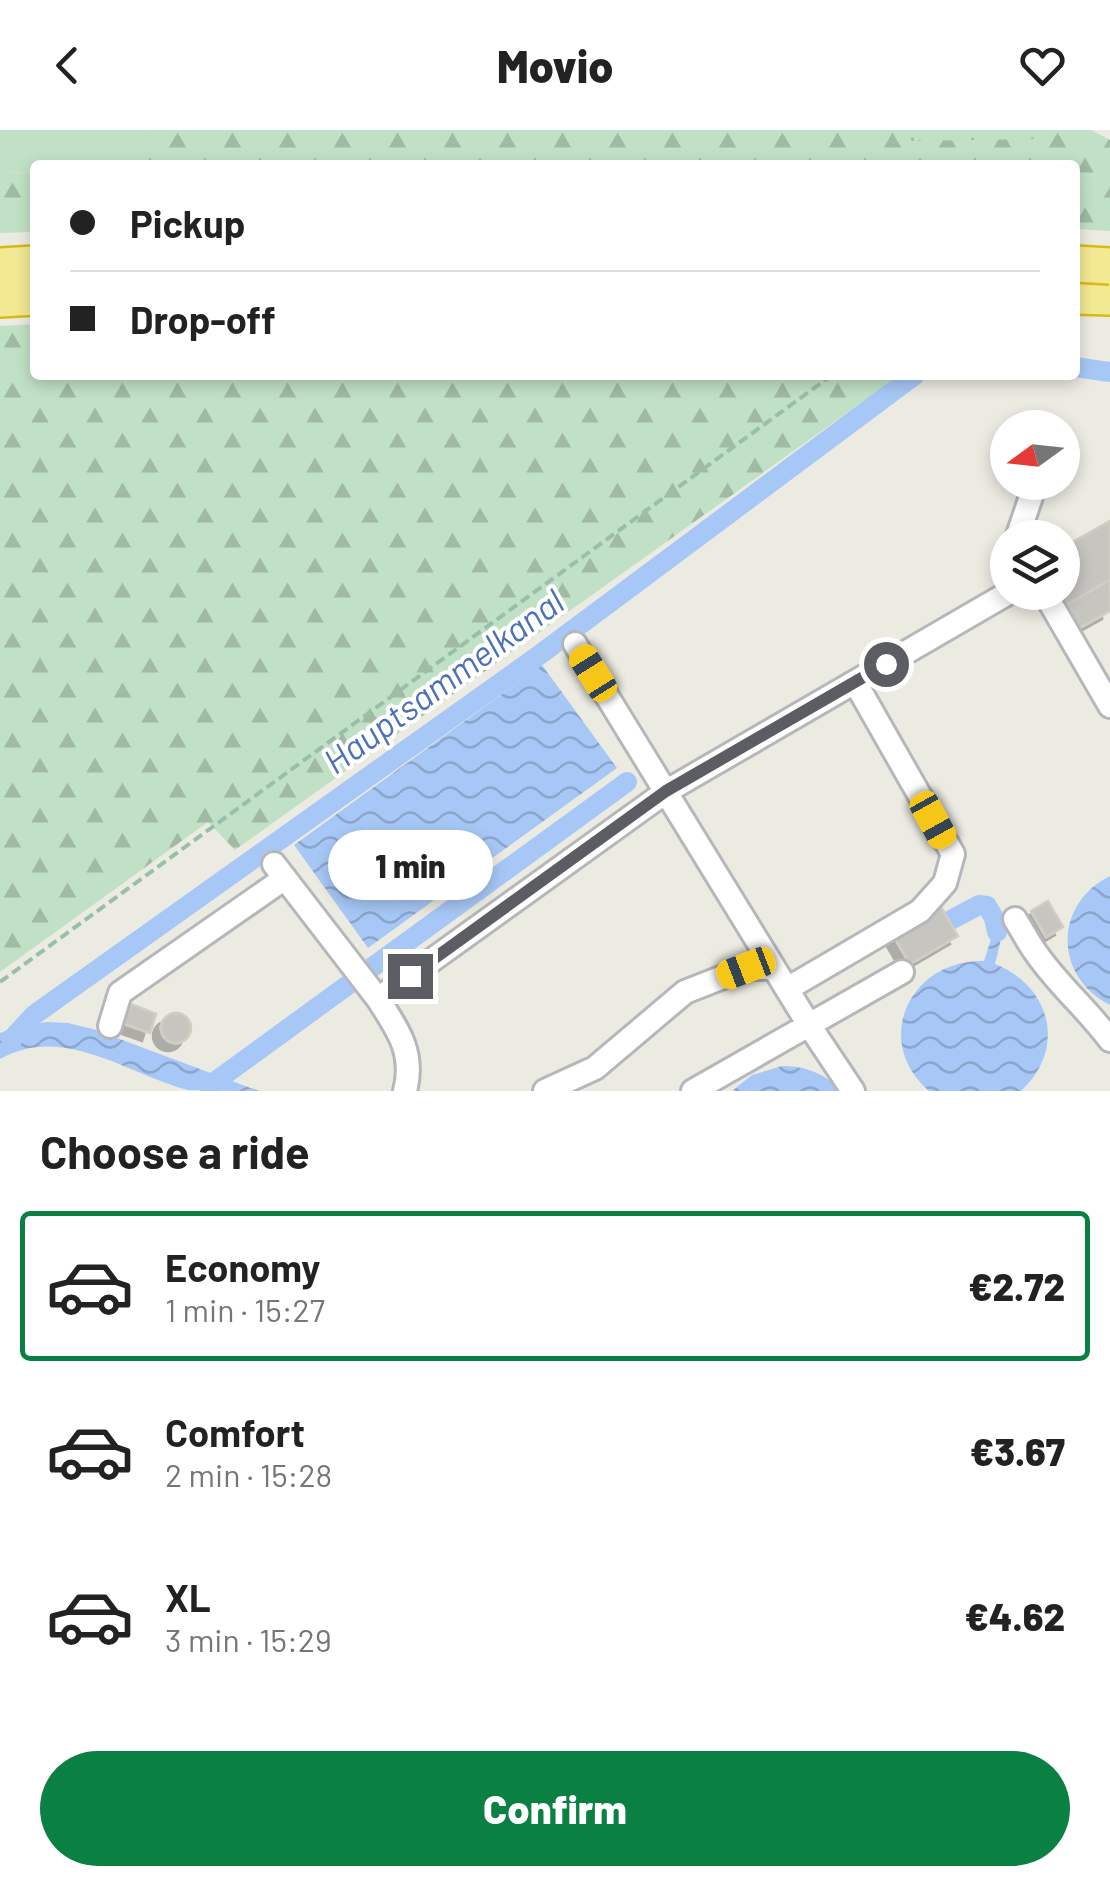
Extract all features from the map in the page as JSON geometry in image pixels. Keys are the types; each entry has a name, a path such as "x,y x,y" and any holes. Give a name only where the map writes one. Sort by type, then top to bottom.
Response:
{"highway":[{"path":"0,247 30,246"},
{"path":"0,266 30,264"},
{"path":"1080,264 1110,266"},
{"path":"1080,296 1110,298"},
{"path":"0,298 30,297"}],"lane":[{"path":"378,999 666,791 990,604"},
{"path":"1054,610 1110,706"},
{"path":"575,644 852,1091"},
{"path":"787,988 920,910 944,884 953,854 855,682"},
{"path":"110,1026 120,993 279,871 401,1034 410,1070 405,1091"},
{"path":"1016,918 1036,954 1110,1040"},
{"path":"545,1091 595,1068 685,992 746,968 774,968"},
{"path":"692,1091 902,972"}],"path":[{"path":"0,982 825,380"}],"green space":[{"path":"0,130 154,130 139,160 30,160 30,172 0,173"},
{"path":"154,130 1091,130 1110,140 1110,231 1080,229 1080,160 139,160"},
{"path":"892,130 1048,130 1037,139 912,141"},
{"path":"30,172 30,232 0,233 0,173"},
{"path":"30,324 30,380 893,380 235,850 208,822 0,972 0,326"}],"water":[{"path":"542,665 617,768 368,948 294,845"},
{"path":"1110,876 1110,1005 1078,977 1068,941 1070,922 1078,904 1091,888"},
{"path":"990,900 1001,931 995,964 1029,987 1040,1003 1048,1038 1044,1057 1021,1091 929,1091 912,1071 903,1049 901,1027 907,1006 936,973 958,964 984,961 993,933 986,912"},
{"path":"47,1022 93,1029 259,1091 188,1090 95,1055 47,1046 24,1049 0,1059 0,1033"},
{"path":"782,1066 815,1072 842,1091 732,1091 752,1075"}],"building":[{"path":"1110,521 1110,580 1080,597 1080,538"},
{"path":"1110,580 1110,611 1076,630 1065,610 1080,610 1080,597"},
{"path":"1048,901 1063,927 1046,937 1031,911"},
{"path":"941,907 958,936 910,964 893,935"},
{"path":"131,1004 156,1014 150,1033 124,1024"},
{"path":"176,1013 190,1022 191,1028 182,1042 176,1043 162,1034 161,1028 170,1014"}],"waterway":[{"name":"Hauptsammelkanal","path":"1080,368 1110,372"},
{"name":"Hauptsammelkanal","path":"11,1040 34,1015 538,656 908,380"},
{"path":"209,1086 627,782"},
{"path":"949,921 979,905 987,906 997,932"}],"route":[{"path":"410,976 666,791 886,664"}]}
